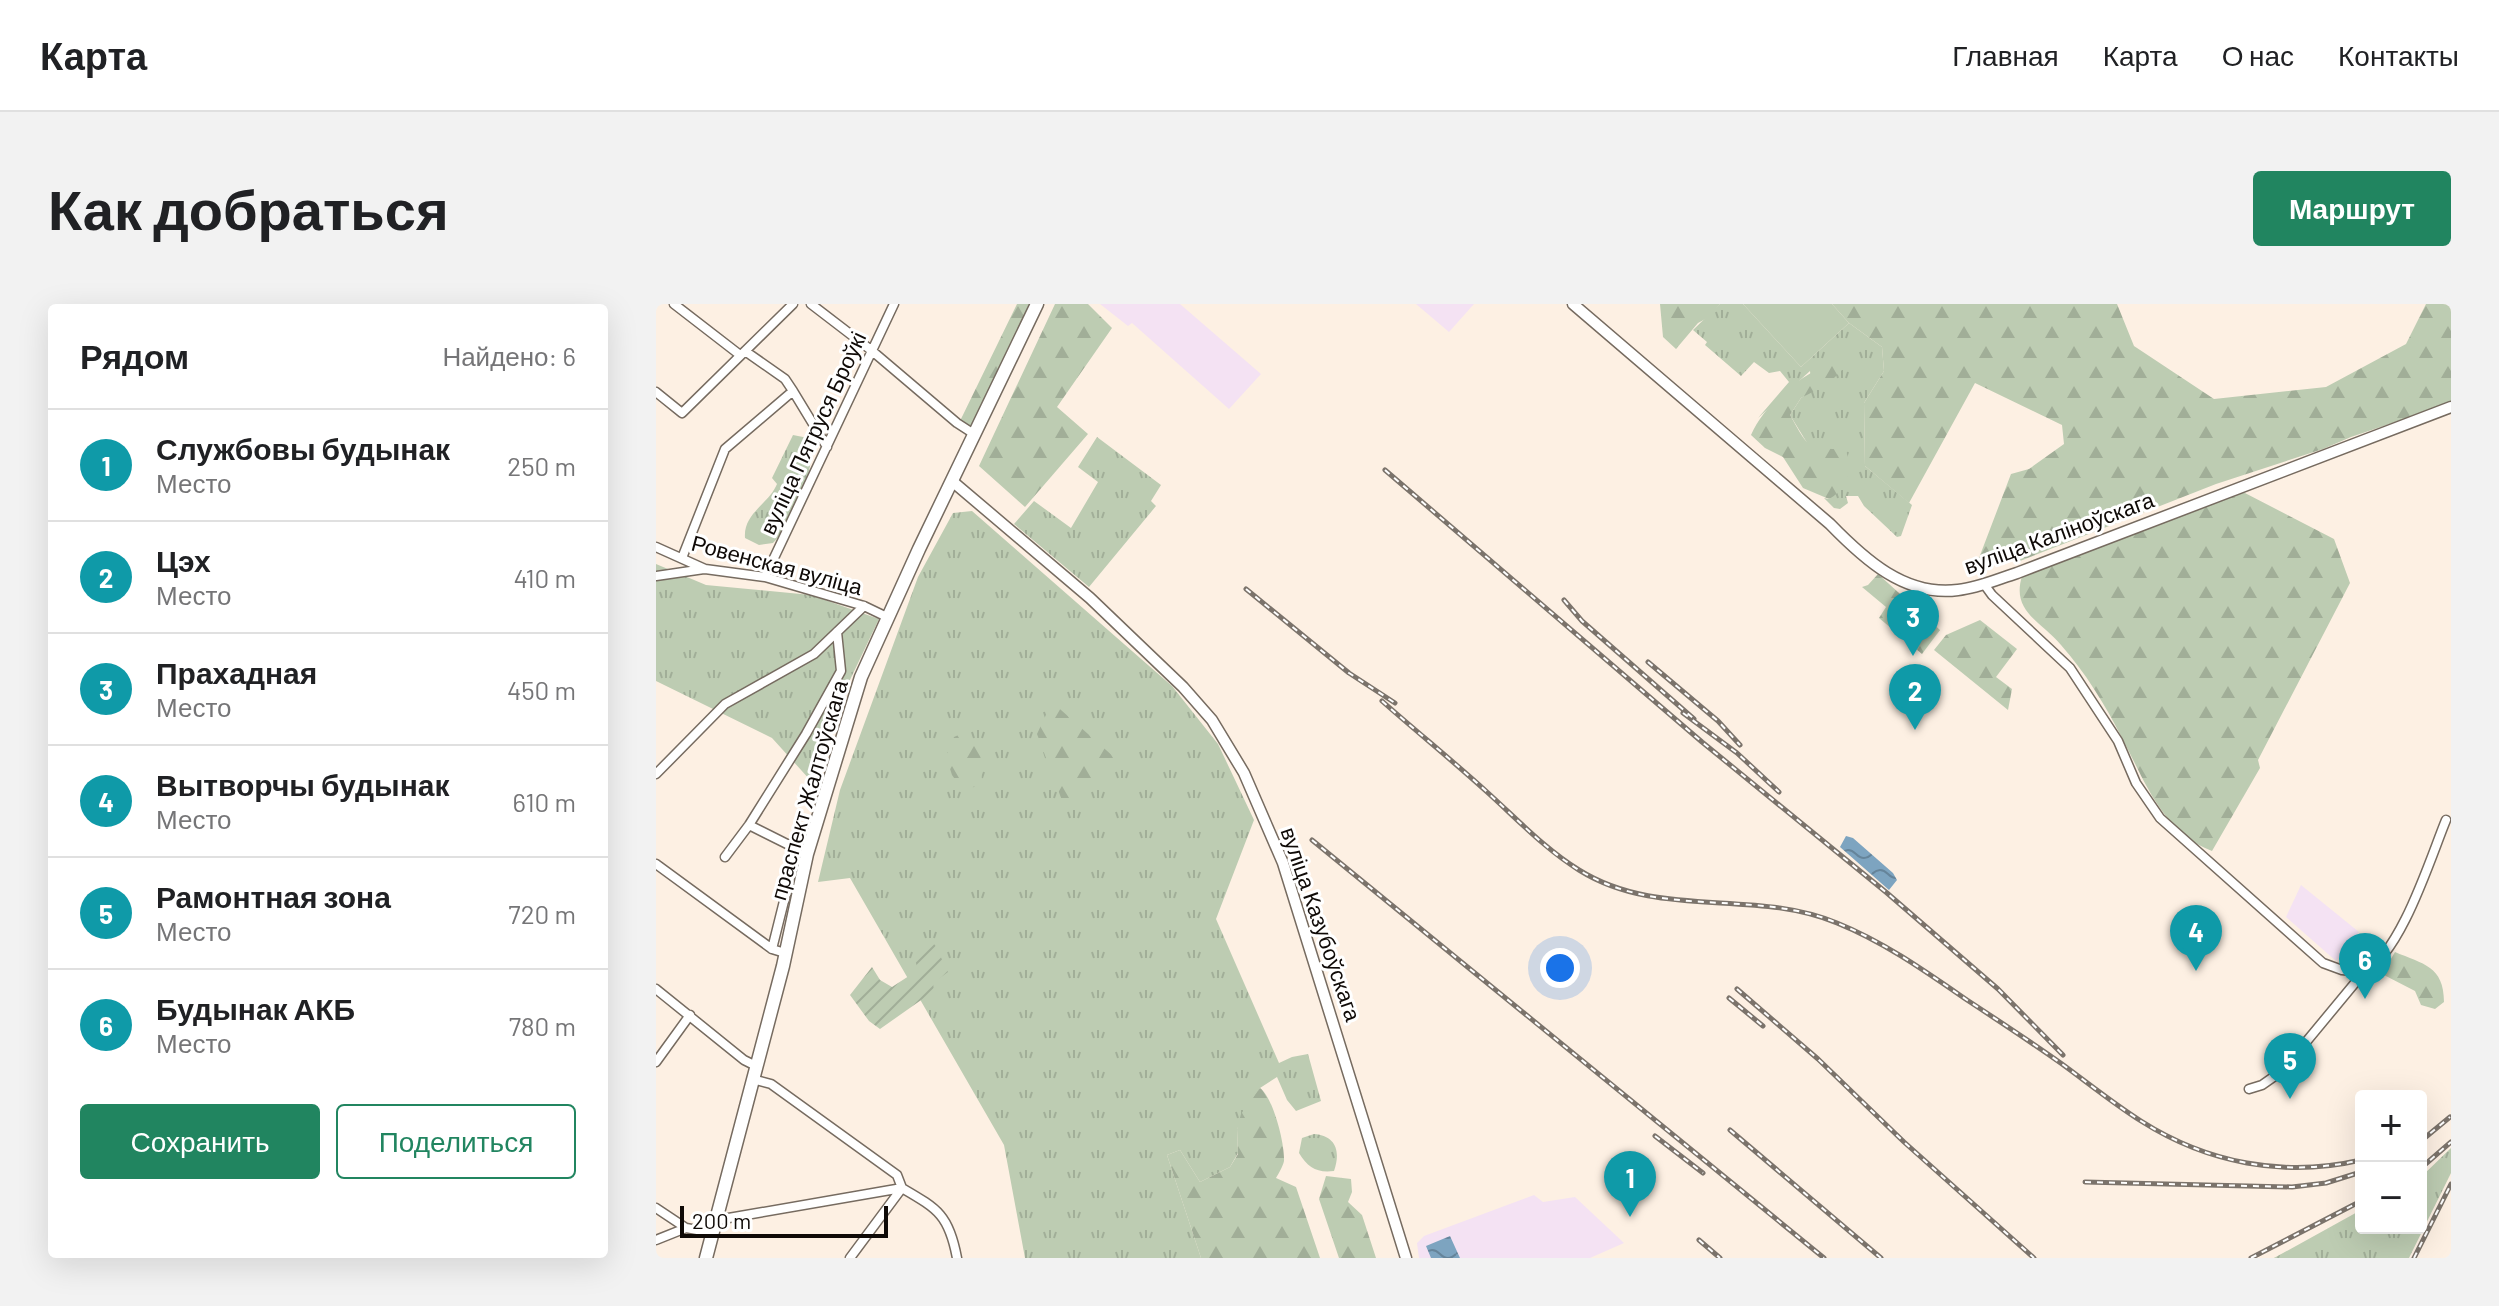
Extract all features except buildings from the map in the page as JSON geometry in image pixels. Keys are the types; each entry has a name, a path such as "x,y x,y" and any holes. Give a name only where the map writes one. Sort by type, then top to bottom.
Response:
{"main road":[{"name":"праспект Жалтоўскага","path":"706,1258 824,793 861,677 1037,304"}],"street":[{"path":"674,304 742,353 785,379 827,447"},
{"path":"656,392 682,413 793,304"},
{"path":"811,304 974,434"},
{"name":"вуліца Пятруся Броўкі","path":"765,577 894,304"},
{"name":"вуліца Каліноўскага","path":"1573,304 1830,524 1863,558 1905,583 1925,589 1959,590 1984,584 2451,407"},
{"path":"682,558 725,449 793,391"},
{"name":"вуліца Казубоўскага","path":"952,481 1090,598 1183,687 1212,720 1244,773 1283,863 1406,1258"},
{"name":"Ровенская вуліца","path":"656,547 705,569 765,577 864,606 889,618"},
{"path":"656,576 705,569"},
{"path":"1984,584 2070,668 2118,741 2136,783 2160,818 2323,963 2342,970 2364,972"},
{"path":"656,774 725,704 814,654 864,606"},
{"path":"725,857 749,825 826,701 841,671 837,632"},
{"path":"2249,1089 2262,1085 2282,1071 2364,972 2381,959 2394,941 2446,820"},
{"path":"749,825 797,849 772,949"},
{"path":"656,864 772,949 785,953"},
{"path":"656,989 744,1060 754,1072 897,1175 902,1188 941,1215 952,1232 957,1258"},
{"path":"656,1062 690,1015"},
{"path":"656,1240 686,1228 715,1226 902,1188"},
{"path":"850,1258 902,1188"},
{"path":"656,1208 686,1228"}],"shaded area":[{"path":"1100,304 1180,304 1261,374 1229,409 1132,323 1128,326"},
{"path":"1416,304 1474,304 1449,332"},
{"path":"2301,885 2359,932 2336,961 2286,917"},
{"path":"1534,1195 1543,1202 1575,1197 1624,1243 1590,1258 1419,1258 1417,1243 1424,1236"}],"green space":[{"path":"1017,304 1030,304 971,427 960,421"},
{"path":"1055,304 1088,304 1112,328 1057,407 1088,434 1025,507 979,466"},
{"path":"1660,304 1720,304 1709,317 1698,323 1676,349 1663,337"},
{"path":"1720,304 1743,304 1801,367 1849,323 1882,347 1884,371 1864,403 1865,466 1912,505 1901,536 1897,537 1864,506 1858,496 1846,496 1848,503 1840,509 1834,508 1824,498 1829,499 1816,449 1809,446 1790,415 1801,398 1812,391 1810,371 1758,418 1789,382 1780,371 1769,373 1754,362 1741,376 1705,345 1707,342 1693,330"},
{"path":"1743,304 1832,304 1849,323 1801,367"},
{"path":"1832,304 2117,304 2134,346 2214,399 2326,387 2406,344 2426,304 2451,304 2451,403 2216,484 2020,561 2000,553 1979,558 2011,474 2029,469 2064,444 2062,425 1975,383 1909,503 1865,466 1864,403 1884,371 1882,347 1849,323"},
{"path":"1832,363 1844,368 1828,384 1801,398 1790,415 1810,444 1845,449 1849,463 1847,477 1840,490 1829,499 1803,488 1783,457 1765,448 1751,435 1774,401 1808,375"},
{"path":"793,435 808,438 811,462 807,477 788,523 773,543 759,545 745,538 745,529 752,515 777,484 772,478"},
{"path":"1097,437 1161,485 1151,501 1156,506 1089,587 1014,524 1034,501 1071,528 1098,482 1078,467"},
{"path":"2243,492 2334,539 2350,583 2258,760 2260,768 2212,851 2180,831 2157,804 2094,690 2061,645 2024,607 2020,588 2022,576"},
{"path":"972,511 1172,686 1218,744 1254,820 1216,919 1279,1063 1308,1054 1321,1101 1296,1111 1287,1100 1277,1077 1260,1088 1237,1129 1238,1153 1230,1167 1200,1182 1180,1150 1167,1155 1201,1258 1025,1258 1004,1145 850,878 818,882 840,790 918,577 953,513"},
{"path":"656,564 706,585 811,595 879,619 838,705 811,781 772,738 656,681"},
{"path":"1878,574 1940,630 1922,654 1879,618 1886,607 1862,587"},
{"path":"1980,620 2017,649 1996,677 2012,689 2008,710 1934,650 1946,635"},
{"path":"1052,702 1124,766 1063,803 1037,734"},
{"path":"963,733 980,743 982,784 963,791 952,775 946,756 954,737"},
{"path":"930,941 948,972 933,983 934,991 880,1029 869,1021 850,995 872,967 880,980 892,987 915,972 914,955"},
{"path":"2395,952 2423,964 2436,974 2444,1002 2435,1009 2421,1005 2415,991 2382,974"},
{"path":"1260,1088 1274,1111 1282,1144 1284,1161 1276,1178 1296,1187 1320,1258 1201,1258 1167,1155 1180,1150 1200,1182 1230,1167 1238,1154 1237,1129 1241,1114"},
{"path":"1314,1134 1327,1138 1335,1146 1337,1157 1334,1171 1314,1168 1299,1153 1302,1138"},
{"path":"2451,1148 2451,1173 2427,1222 2427,1171"},
{"path":"1326,1176 1351,1179 1352,1192 1348,1202 1362,1215 1376,1258 1339,1258 1319,1199"},
{"path":"2355,1213 2355,1234 2421,1234 2409,1258 2274,1258"}],"water":[{"path":"1846,836 1853,838 1893,873 1897,880 1889,890 1840,847"},
{"path":"1450,1236 1460,1258 1431,1258 1426,1246"}],"railway":[{"path":"1385,470 1702,742 1887,893 1998,989 2063,1055"},
{"path":"1246,589 1349,673 1395,703"},
{"path":"1564,600 1582,621 1694,719"},
{"path":"1648,662 1718,721 1740,745"},
{"path":"1382,701 1554,853 1610,885 1674,900 1773,907 1837,923 1920,968 2141,1121 2192,1147 2219,1157 2275,1167 2355,1161"},
{"path":"1683,713 1737,753 1779,792"},
{"path":"1312,840 1824,1258"},
{"path":"1737,989 1818,1059 1904,1142 2034,1258"},
{"path":"1729,998 1763,1026"},
{"path":"2427,1136 2450,1117"},
{"path":"1730,1130 1881,1258"},
{"path":"1655,1136 1703,1173"},
{"path":"2427,1163 2451,1142"},
{"path":"2085,1182 2292,1187 2326,1183 2355,1174"},
{"path":"2414,1258 2451,1184"},
{"path":"2251,1258 2355,1204"},
{"path":"1699,1240 1720,1258"}],"place":[{"name":"Прахадная","path":"1913,656"},
{"name":"Цэх","path":"1915,730"},
{"name":"Вытворчы будынак","path":"2196,971"},
{"name":"Будынак АКБ","path":"2365,999"},
{"name":"Рамонтная зона","path":"2290,1099"},
{"name":"Службовы будынак","path":"1630,1217"}]}
